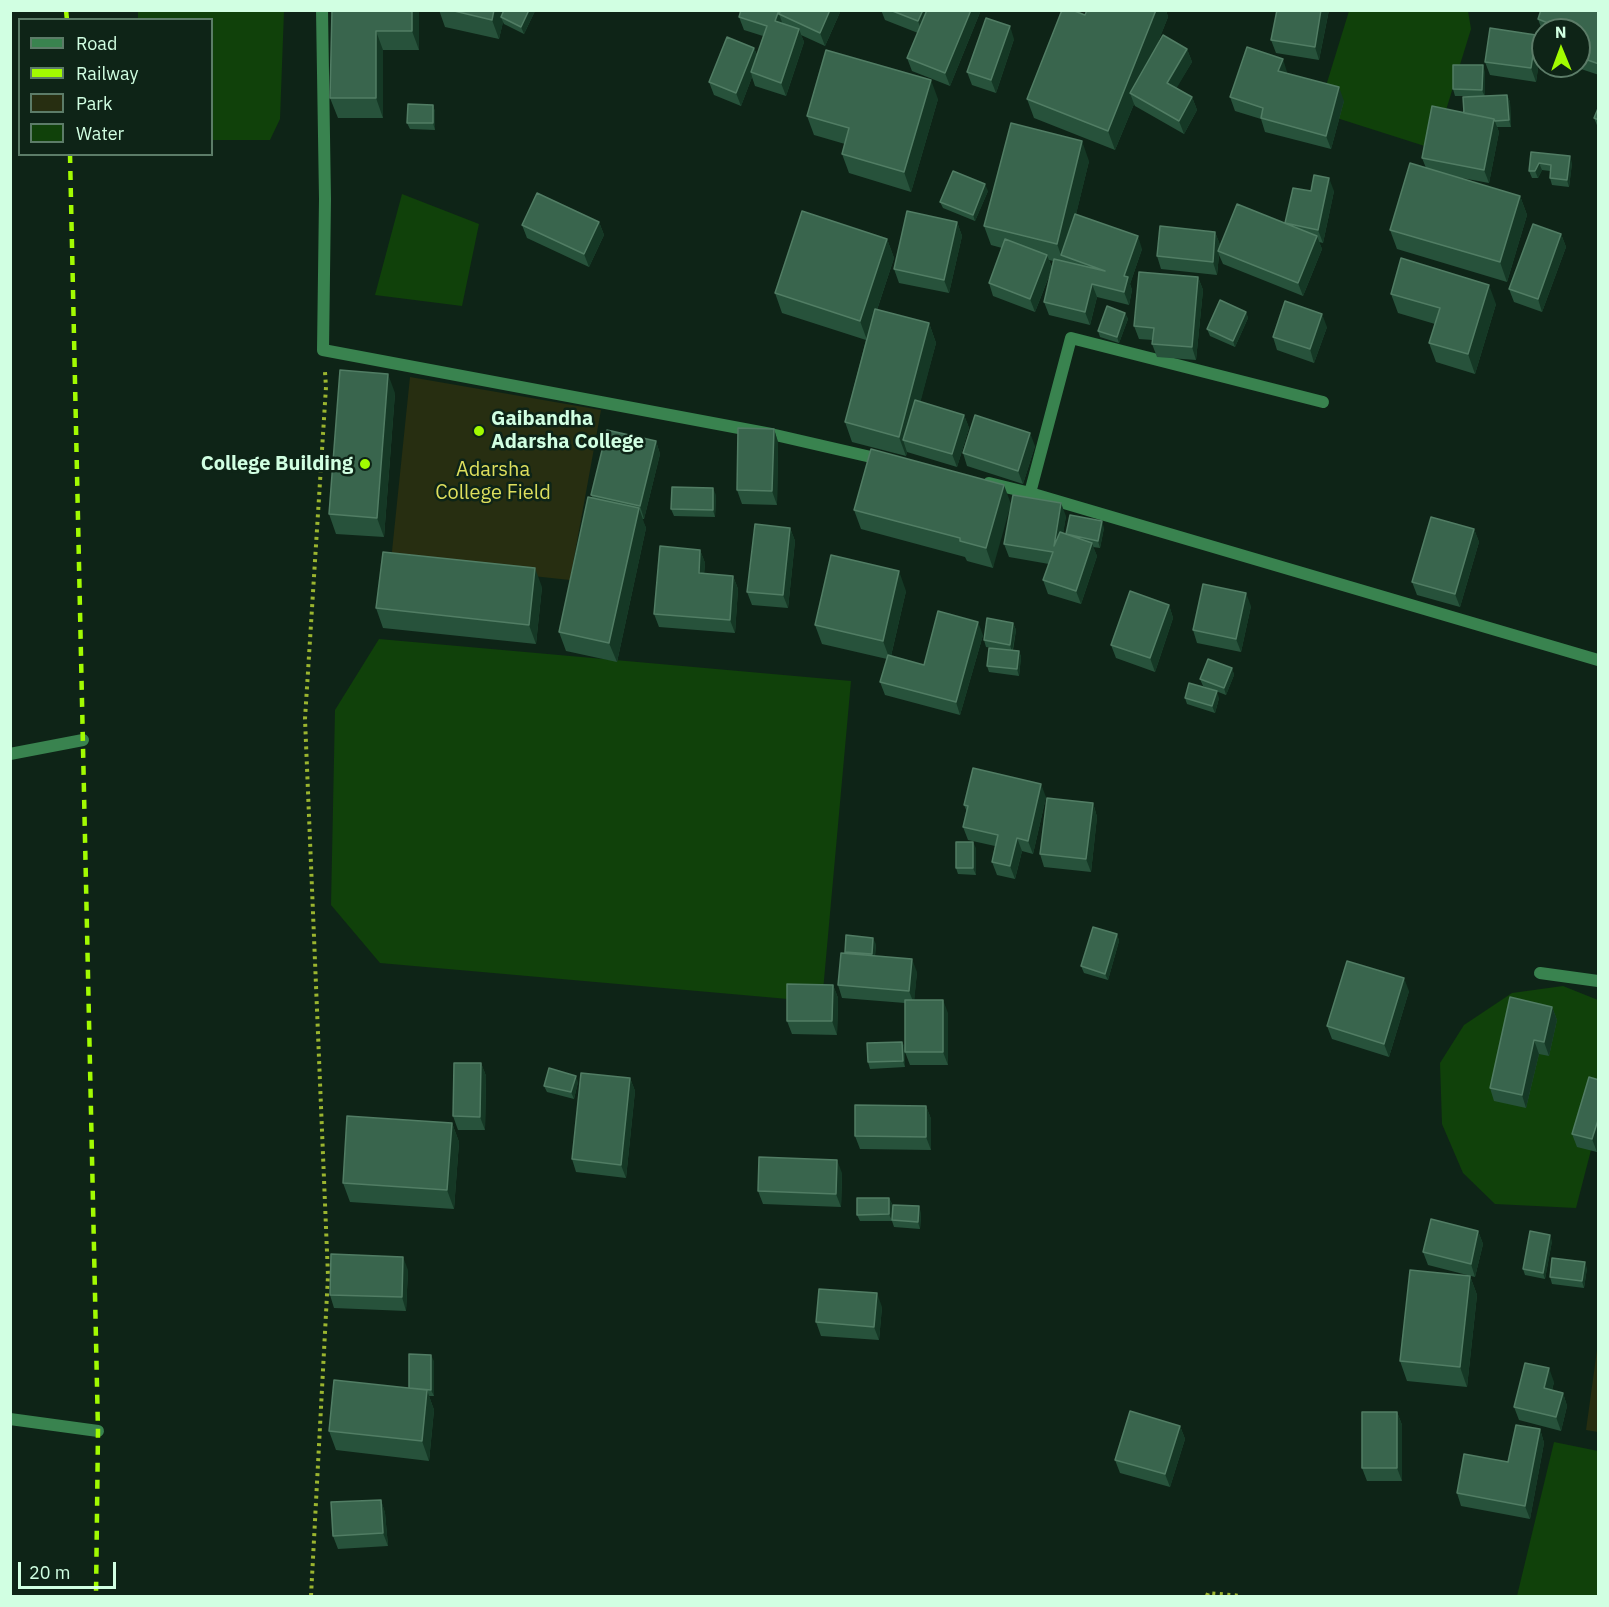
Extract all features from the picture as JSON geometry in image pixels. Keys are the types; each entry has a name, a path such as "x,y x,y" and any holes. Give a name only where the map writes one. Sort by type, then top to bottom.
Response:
{"street":[{"path":"322,10 325,199 323,350 771,434 895,462"},
{"path":"1030,493 1071,338 1323,402"},
{"path":"973,480 1030,493 1599,660"},
{"path":"10,754 83,740"},
{"path":"1540,973 1599,981"},
{"path":"10,1419 98,1431"}],"path":[{"path":"311,1596 328,1276 305,719 326,387 323,350"},
{"path":"1207,1596 1208,1593 1242,1596"}],"green space":[{"name":"Adarsha College Field","path":"410,377 601,410 570,580 391,561"},
{"path":"1598,1343 1598,1432 1586,1430"}],"water":[{"path":"138,11 284,11 280,119 270,140 213,140 213,18 138,18"},
{"path":"1349,11 1468,11 1471,29 1434,149 1318,112"},
{"path":"402,194 479,224 462,306 375,295"},
{"path":"379,639 851,681 822,1002 380,963 331,905 335,710"},
{"path":"1563,986 1598,1000 1598,1123 1576,1208 1495,1204 1463,1173 1442,1124 1440,1063 1464,1025 1512,993"},
{"path":"1554,1442 1598,1451 1598,1596 1517,1596"}],"building":[{"path":"332,10 412,10 412,31 376,31 376,98 330,98"},
{"path":"450,10 494,10 492,20"},
{"path":"504,10 529,10 521,27 501,17"},
{"path":"741,10 779,10 775,21 799,29 781,83 751,72 767,26 739,17"},
{"path":"781,10 830,10 820,33 779,14"},
{"path":"890,10 923,10 918,21"},
{"path":"927,10 971,10 945,73 907,58"},
{"path":"1062,10 1072,10 1085,15 1087,10 1156,10 1108,131 1027,99"},
{"path":"1277,10 1321,10 1315,47 1271,40"},
{"path":"1541,10 1599,10 1599,64 1591,61 1591,18 1538,18"},
{"path":"986,18 1010,26 991,80 967,72"},
{"path":"1490,28 1531,34 1531,68 1485,62"},
{"path":"1163,35 1187,49 1167,83 1192,97 1179,121 1130,93"},
{"path":"727,37 754,48 736,93 709,82"},
{"path":"1247,47 1283,59 1278,71 1339,87 1326,136 1261,118 1263,108 1230,97"},
{"path":"826,50 931,80 904,172 842,154 849,128 807,116"},
{"path":"1453,65 1483,65 1482,90 1453,89"},
{"path":"1507,95 1509,120 1495,121 1464,113 1463,97"},
{"path":"408,104 433,105 433,123 407,123"},
{"path":"1432,106 1494,119 1484,170 1422,158"},
{"path":"1599,106 1599,120 1594,118"},
{"path":"1011,123 1082,141 1057,244 984,226"},
{"path":"1531,152 1570,156 1567,180 1550,178 1551,165 1539,163 1535,171 1529,171"},
{"path":"1410,163 1520,196 1500,262 1390,230"},
{"path":"953,171 985,184 973,215 940,202"},
{"path":"1314,175 1329,178 1318,230 1285,223 1293,188 1311,191"},
{"path":"537,193 599,222 584,254 522,225"},
{"path":"1237,204 1317,236 1298,283 1218,251"},
{"path":"802,211 887,239 860,321 775,293"},
{"path":"907,211 957,222 944,280 894,269"},
{"path":"1075,214 1138,236 1124,276 1128,277 1124,292 1092,284 1085,312 1044,302 1054,259 1105,271 1061,255"},
{"path":"1533,224 1561,234 1538,299 1509,289"},
{"path":"1160,226 1215,232 1213,262 1157,256"},
{"path":"1005,239 1047,255 1030,299 989,283"},
{"path":"1401,258 1489,285 1468,354 1429,343 1440,308 1391,294"},
{"path":"1139,272 1198,277 1192,347 1152,344 1154,328 1134,326"},
{"path":"1220,300 1246,312 1233,341 1207,329"},
{"path":"1285,301 1322,314 1310,349 1273,337"},
{"path":"1107,306 1125,313 1117,337 1098,331"},
{"path":"875,309 929,323 899,437 845,422"},
{"name":"College Building","path":"340,370 388,374 377,518 329,514"},
{"path":"915,400 964,415 952,454 903,440"},
{"path":"975,415 1030,433 1018,471 963,453"},
{"path":"738,428 774,429 772,491 737,490"},
{"path":"607,430 656,441 640,506 591,495"},
{"path":"871,449 1004,485 986,548 960,541 960,538 854,510"},
{"path":"672,487 713,488 713,510 671,509"},
{"path":"1013,495 1061,503 1054,546 1060,532 1092,543 1076,591 1043,580 1053,552 1004,544"},
{"path":"588,497 639,508 609,643 559,632"},
{"path":"1070,515 1102,521 1098,541 1066,534"},
{"path":"1431,517 1474,529 1455,594 1412,582"},
{"path":"755,524 790,528 783,595 747,592"},
{"path":"660,546 700,550 699,573 733,576 730,620 654,614"},
{"path":"383,552 535,568 529,625 376,608"},
{"path":"831,555 899,571 883,641 815,625"},
{"path":"1203,584 1246,593 1236,639 1193,630"},
{"path":"1130,591 1169,605 1150,658 1111,645"},
{"path":"938,611 978,622 956,702 880,682 888,655 924,665"},
{"path":"987,618 1013,623 1010,645 984,640"},
{"path":"989,648 1019,651 1017,669 987,666"},
{"path":"1208,659 1232,668 1224,688 1200,679"},
{"path":"1189,683 1217,691 1212,706 1185,698"},
{"path":"973,768 1041,784 1028,841 1017,838 1010,866 992,862 998,835 963,827 968,806 964,805"},
{"path":"1047,798 1093,803 1086,859 1040,854"},
{"path":"956,842 973,842 973,868 956,868"},
{"path":"1093,927 1117,934 1105,974 1081,966"},
{"path":"846,935 873,938 872,954 845,952"},
{"path":"841,953 912,959 909,991 838,985"},
{"path":"1347,961 1404,978 1384,1044 1327,1026"},
{"path":"787,984 833,985 832,1021 787,1021"},
{"path":"1510,997 1552,1007 1544,1042 1534,1040 1522,1095 1490,1088"},
{"path":"905,1000 943,1000 943,1052 905,1052"},
{"path":"902,1042 903,1061 868,1062 867,1043"},
{"path":"454,1063 481,1063 480,1117 453,1116"},
{"path":"549,1068 576,1076 571,1092 544,1086"},
{"path":"581,1073 630,1078 621,1165 572,1159"},
{"path":"1589,1077 1599,1080 1599,1117 1592,1139 1572,1134"},
{"path":"855,1105 926,1106 926,1137 855,1136"},
{"path":"347,1116 452,1123 447,1190 343,1183"},
{"path":"759,1157 837,1160 836,1194 758,1191"},
{"path":"857,1198 889,1198 889,1214 857,1215"},
{"path":"893,1205 919,1206 918,1222 892,1220"},
{"path":"1431,1219 1478,1231 1471,1264 1423,1252"},
{"path":"1530,1231 1550,1235 1543,1273 1523,1269"},
{"path":"331,1254 403,1257 402,1297 330,1295"},
{"path":"1552,1258 1585,1262 1582,1281 1550,1277"},
{"path":"1410,1270 1470,1276 1460,1367 1400,1361"},
{"path":"819,1289 877,1293 874,1327 816,1322"},
{"path":"409,1354 431,1355 431,1390 409,1388"},
{"path":"1525,1363 1549,1368 1544,1388 1563,1393 1556,1417 1514,1407"},
{"path":"334,1380 427,1390 422,1441 329,1431"},
{"path":"1130,1411 1180,1426 1165,1474 1115,1460"},
{"path":"1362,1412 1397,1412 1397,1468 1362,1468"},
{"path":"1516,1425 1540,1429 1525,1506 1457,1493 1464,1454 1508,1462"},
{"path":"381,1500 383,1533 333,1536 331,1502"}],"railway":[{"path":"66,10 67,18"},
{"path":"70,156 98,1431 96,1596"}],"place":[{"name":"Gaibandha Adarsha College","path":"479,431"},
{"name":"College Building","path":"365,464"}]}
